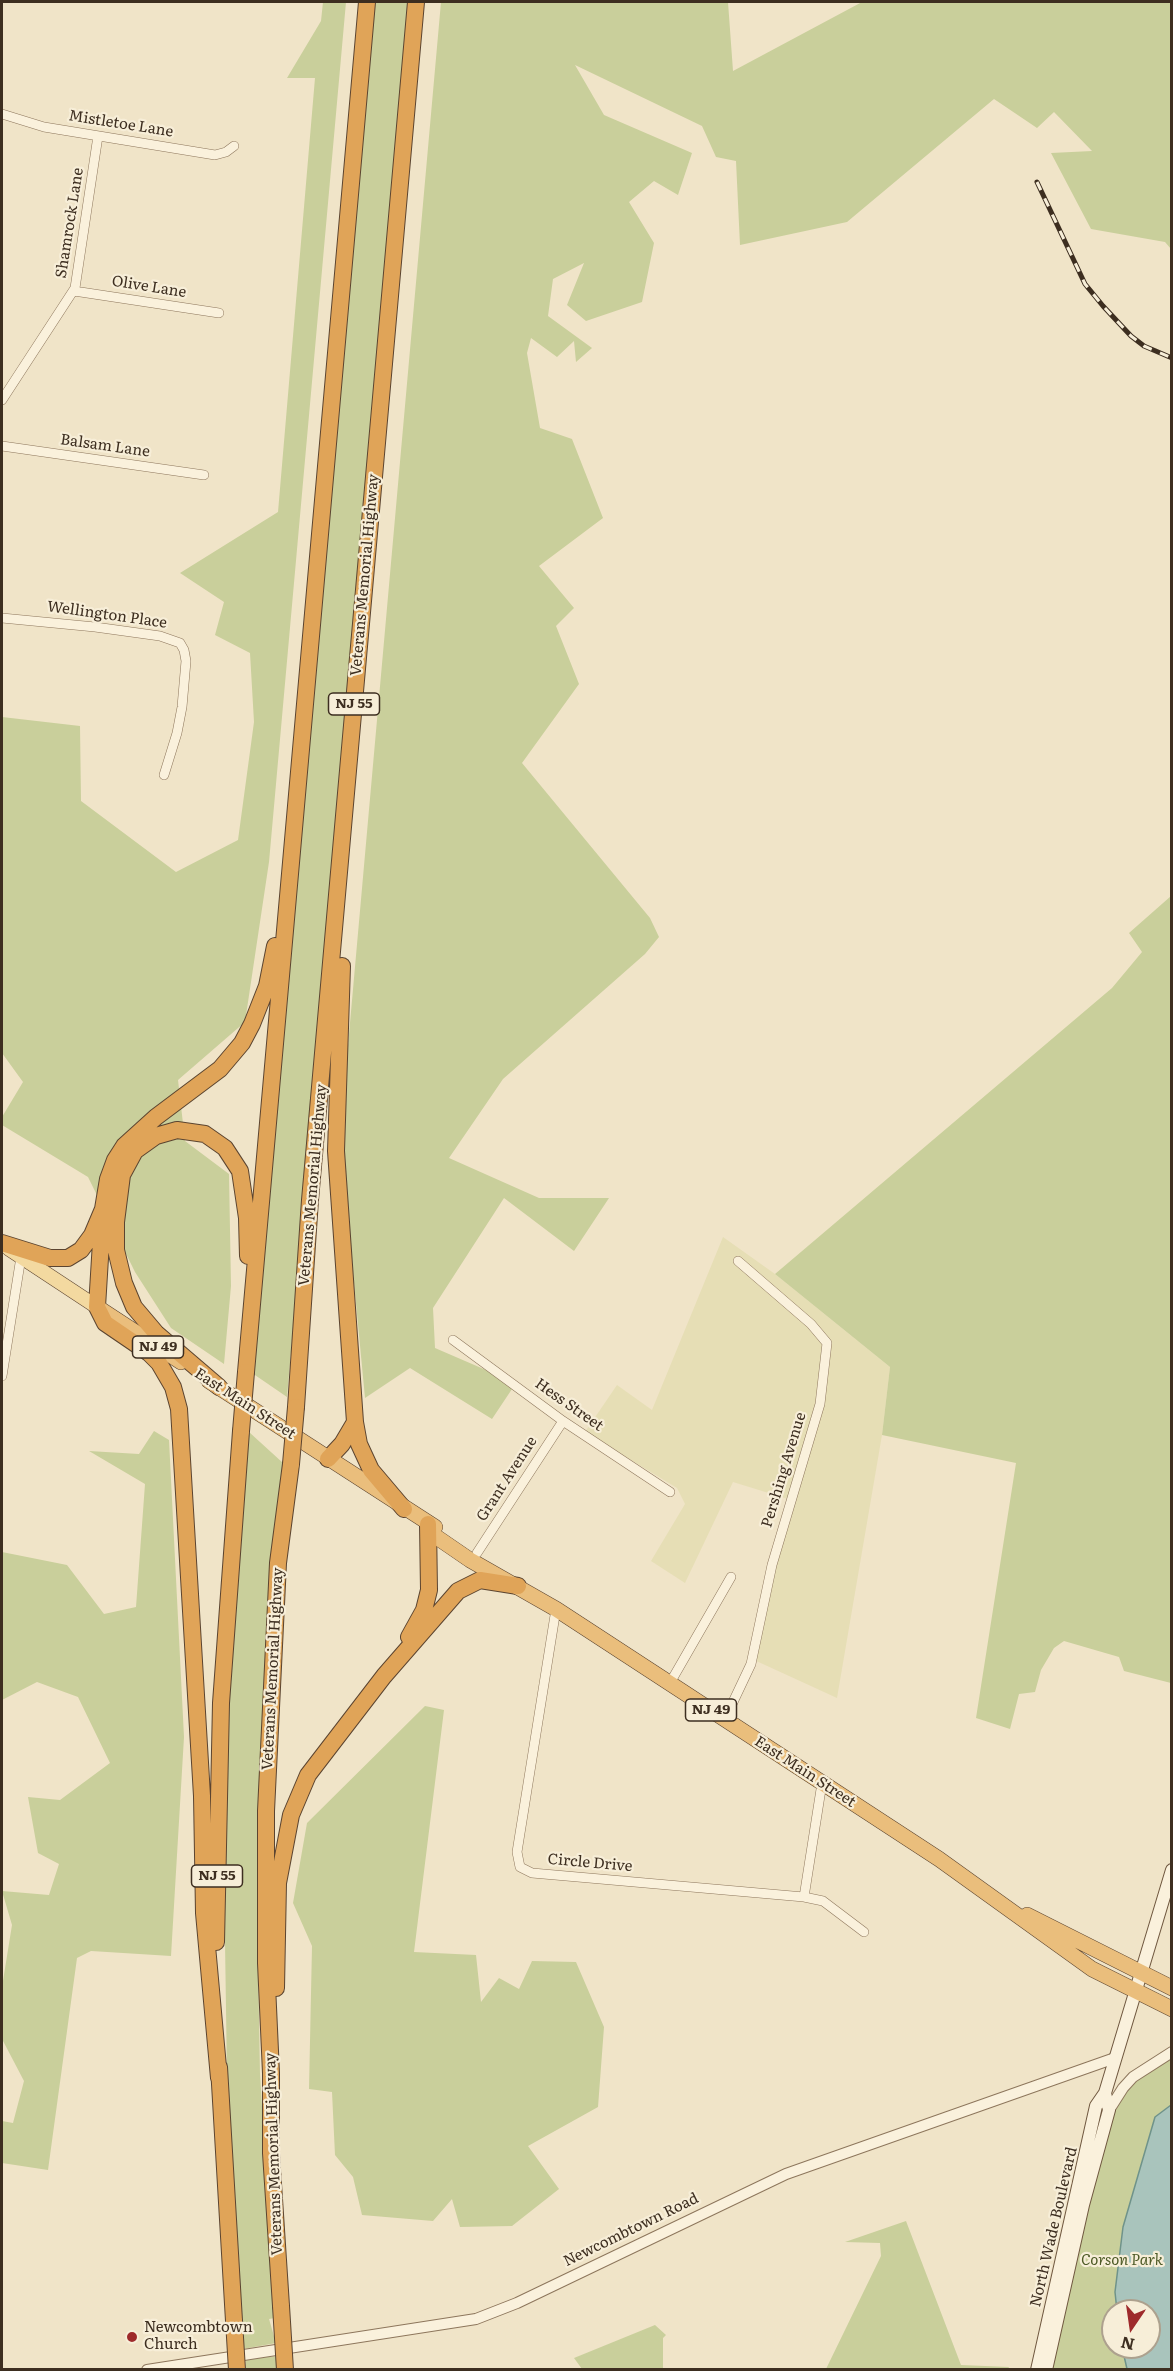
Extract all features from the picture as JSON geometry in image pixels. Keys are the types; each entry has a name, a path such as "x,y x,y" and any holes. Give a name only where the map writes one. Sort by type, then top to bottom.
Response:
{"highway":[{"name":"NJ 55","path":"237,2370 219,2078 216,1874 221,1702 246,1372 367,2"},
{"name":"Veterans Memorial Highway","path":"285,2370 272,2153 266,1963 266,1811 279,1563 291,1464 310,1200 416,2"},
{"path":"219,2078 204,1913 202,1796 179,1409 173,1387 159,1363 149,1353 105,1323 98,1307 103,1209 108,1179 115,1160 124,1146 156,1118 220,1069 242,1042 252,1024 270,975 301,758"},
{"path":"349,768 336,1123 355,1422 359,1444 371,1470 404,1509"},
{"path":"219,1387 156,1333 134,1306 124,1283 115,1237 120,1185 130,1158 148,1140 171,1131 195,1131 219,1143 237,1164 247,1218 251,1325"},
{"path":"2,1244 50,1258 68,1258 87,1244 103,1209"},
{"name":"East Main Street","path":"98,1307 404,1509 477,1553 508,1574 518,1586"},
{"path":"328,1459 342,1444 355,1422"},
{"path":"384,1676 417,1624 428,1598 428,1524"},
{"name":"East Main Street","path":"428,1524 435,1536 470,1560 556,1609 947,1864 1092,1969 1172,2009"},
{"path":"271,2073 278,1960 278,1883 291,1815 308,1775 384,1676 464,1587 480,1580 518,1586"},
{"name":"East Main Street","path":"999,1902 1054,1927 1172,1988"}],"main road":[{"name":"East Main Street","path":"2,1244 98,1307"},
{"name":"North Wade Boulevard","path":"1036,2370 1096,2106 1105,2093 1114,2058 1137,1993 1172,1870"},
{"name":"North Wade Boulevard","path":"1046,2370 1083,2205 1109,2109 1105,2093"}],"street":[{"name":"Mistletoe Lane","path":"2,114 44,127 215,154 226,152 234,146"},
{"name":"Shamrock Lane","path":"2,400 74,291 78,279 98,136"},
{"name":"Olive Lane","path":"74,291 219,313"},
{"name":"Balsam Lane","path":"2,446 204,475"},
{"name":"Wellington Place","path":"2,618 106,628 160,636 180,643 186,661 182,707 177,733 164,775"},
{"path":"2,1376 21,1257"},
{"name":"Pershing Avenue","path":"725,1719 751,1664 772,1565 820,1404 827,1343 811,1324 738,1261"},
{"name":"Hess Street","path":"453,1340 563,1421 670,1492"},
{"name":"Grant Avenue","path":"477,1553 563,1421"},
{"path":"670,1683 731,1577"},
{"name":"Circle Drive","path":"556,1609 517,1852 520,1867 532,1873 804,1897"},
{"path":"822,1783 804,1897 823,1901 864,1932"},
{"path":"1109,2109 1133,2077 1172,2052"},
{"name":"Newcombtown Road","path":"147,2370 476,2319 517,2303 786,2174 1114,2058"}],"shaded area":[{"path":"723,1237 775,1274 890,1367 882,1435 837,1698 752,1659 788,1499 733,1482 685,1583 651,1561 685,1504 677,1488 585,1432 617,1385 652,1410"}],"green space":[{"path":"323,2 346,2 269,862 245,1022 178,1080 185,1141 229,1174 231,1286 224,1364 171,1328 135,1272 88,1177 2,1125 2,1117 23,1082 2,1053 2,717 80,726 81,801 176,872 238,840 254,722 250,653 215,635 224,602 180,573 278,512 315,78 287,78 321,21"},
{"path":"373,2 409,2 287,1397 252,1373"},
{"path":"441,2 728,2 733,71 862,2 1171,2 1171,249 1165,242 1091,229 1051,153 1092,151 1054,112 1037,128 994,99 847,222 740,245 736,161 716,157 702,126 575,65 604,115 692,153 678,195 654,181 629,202 654,243 642,302 586,321 567,305 584,263 553,279 548,316 592,348 576,362 574,341 557,357 531,338 527,353 540,428 572,439 603,518 539,566 574,608 556,626 579,684 522,763 650,918 659,937 645,954 503,1079 449,1158 539,1198 609,1198 574,1251 504,1198 433,1308 435,1348 516,1383 492,1419 410,1368 365,1398 340,1135"},
{"path":"1171,896 1171,1683 1124,1671 1119,1657 1064,1641 1054,1648 1041,1670 1035,1692 1019,1694 1010,1729 976,1718 1016,1463 882,1435 890,1367 775,1274 1112,988 1142,952 1129,933"},
{"path":"154,1431 169,1440 184,1737 171,1956 91,1951 77,1958 48,2170 2,2163 2,2121 13,2123 24,2081 2,2039 2,1987 12,1925 2,1891 49,1895 59,1864 38,1853 28,1797 60,1800 110,1763 78,1697 37,1682 2,1700 2,1552 67,1565 104,1614 136,1607 145,1484 89,1451 139,1454"},
{"path":"249,1432 283,1463 270,1562 258,1810 260,2074 275,2318 269,2319 276,2343 243,2349 227,2077 224,1874 229,1703"},
{"path":"425,1706 444,1710 414,1952 476,1955 481,2002 499,1978 519,1989 532,1961 576,1962 604,2027 598,2107 528,2146 559,2189 512,2226 460,2227 452,2199 433,2221 362,2215 353,2177 335,2155 332,2092 309,2089 312,1946 293,1903 307,1823"},
{"name":"Corson Park","path":"1171,2052 1171,2369 1046,2370 1109,2110 1123,2088"},
{"path":"906,2221 961,2365 1009,2367 1008,2369 826,2369 881,2256 880,2243 845,2242"},
{"path":"655,2325 666,2335 663,2338 663,2369 582,2369 574,2358"},
{"path":"279,2356 280,2369 245,2370 246,2359"}],"water":[{"path":"1171,2105 1171,2369 1127,2369 1125,2359 1161,2359 1161,2299 1116,2299 1115,2292 1123,2227 1155,2117"}],"railway":[{"path":"1037,182 1085,284 1131,336 1144,346 1172,358"}],"place":[{"name":"Newcombtown Church","path":"132,2337"}]}
